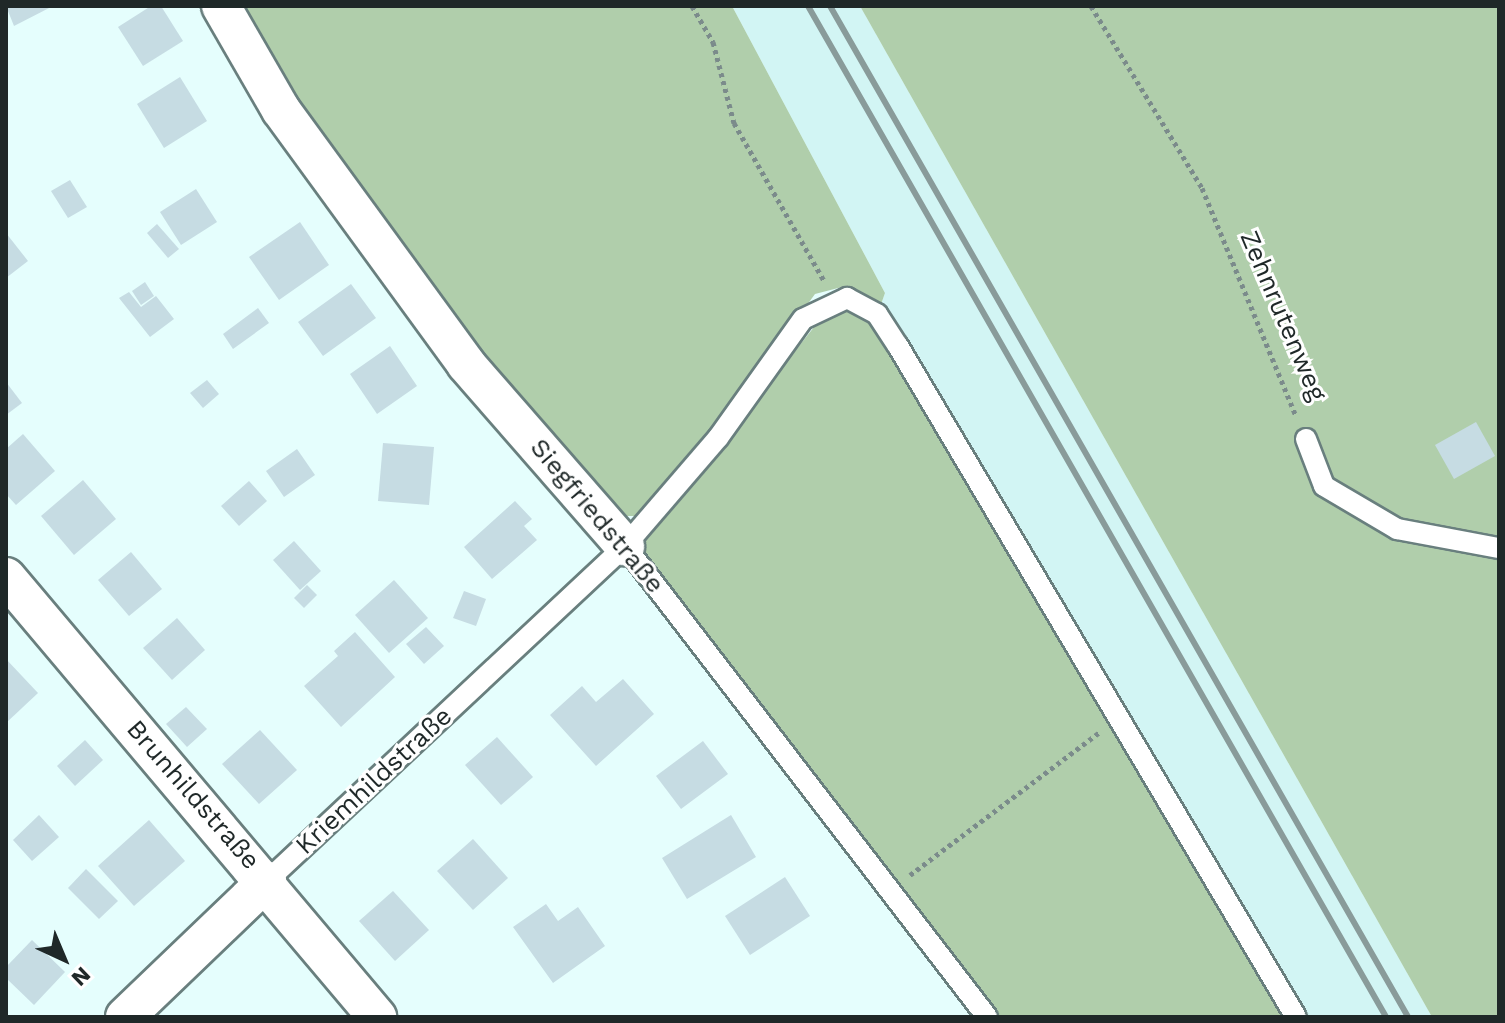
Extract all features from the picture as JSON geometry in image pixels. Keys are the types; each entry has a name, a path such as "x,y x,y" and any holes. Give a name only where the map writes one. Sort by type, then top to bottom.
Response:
{"street":[{"name":"Siegfriedstraße","path":"221,6 281,110 466,364 625,546"},
{"name":"Brunhildstraße","path":"6,577 267,881 377,1017"},
{"name":"Kriemhildstraße","path":"125,1017 267,881"}],"lane":[{"path":"836,302 847,298 877,314 884,324 1296,1017"},
{"name":"Kriemhildstraße","path":"267,881 625,546 718,438 803,319 836,302"},
{"name":"Zehnrutenweg","path":"1306,439 1324,486 1397,529 1499,548"},
{"name":"Siegfriedstraße","path":"625,546 892,888 987,1017"}],"path":[{"path":"692,6 713,42 734,123 836,302"},
{"name":"Zehnrutenweg","path":"1091,6 1202,188 1306,439"},
{"path":"892,888 1117,720"}],"shaded area":[{"path":"732,6 860,6 1432,1017 1301,1017 879,310 885,293"}],"green space":[{"path":"235,6 732,6 885,293 879,310 842,287 815,294 716,429 638,516 612,516 579,481 288,103"},
{"path":"860,6 1499,6 1499,1017 1432,1017"},
{"path":"843,310 875,322 1289,1017 987,1017 637,550 826,312"}],"building":[{"path":"6,6 53,6 14,26"},
{"path":"151,6 161,6 183,41 143,66 118,27"},
{"path":"180,77 207,121 164,148 137,104"},
{"path":"70,180 87,207 68,218 51,191"},
{"path":"196,189 217,222 181,245 160,212"},
{"path":"300,222 329,265 279,300 249,257"},
{"path":"157,224 179,249 168,258 147,233"},
{"path":"6,233 28,261 6,278"},
{"path":"145,282 154,296 141,305 132,291"},
{"path":"351,284 376,318 323,356 298,322"},
{"path":"129,292 141,307 156,296 174,319 150,337 119,298"},
{"path":"258,308 269,323 233,349 223,334"},
{"path":"390,346 417,386 377,414 350,374"},
{"path":"207,380 219,394 203,408 190,393"},
{"path":"6,382 22,403 6,415"},
{"path":"1476,422 1495,456 1454,479 1435,445"},
{"path":"23,434 55,471 16,505 6,494 6,449"},
{"path":"383,443 434,447 429,505 378,501"},
{"path":"297,449 315,475 284,497 266,471"},
{"path":"83,480 116,519 74,555 41,516"},
{"path":"249,481 267,501 239,526 221,506"},
{"path":"515,501 532,519 524,526 537,540 492,579 464,547"},
{"path":"294,541 321,571 300,590 273,560"},
{"path":"131,552 162,589 129,616 98,580"},
{"path":"394,580 428,618 389,653 355,615"},
{"path":"307,585 317,595 304,608 294,598"},
{"path":"464,591 486,599 476,626 453,618"},
{"path":"177,618 205,650 172,680 143,648"},
{"path":"426,627 444,646 424,664 406,644"},
{"path":"355,632 395,677 341,727 304,686 338,656 334,651"},
{"path":"6,659 38,693 6,723"},
{"path":"623,679 654,714 596,766 550,715 582,686 596,702"},
{"path":"186,707 207,729 187,747 166,724"},
{"path":"260,730 297,770 259,804 222,764"},
{"path":"497,737 533,777 501,805 465,765"},
{"path":"85,740 103,760 75,786 57,766"},
{"path":"703,741 728,774 681,809 656,776"},
{"path":"39,815 59,837 32,861 13,840"},
{"path":"731,815 756,857 687,899 662,858"},
{"path":"149,820 185,861 134,906 98,866"},
{"path":"473,839 508,878 473,910 437,871"},
{"path":"86,869 118,901 99,919 68,888"},
{"path":"785,877 810,916 750,955 725,916"},
{"path":"393,891 429,930 395,961 359,921"},
{"path":"546,904 558,921 578,907 605,946 553,983 513,927"},
{"path":"32,940 65,972 34,1005 6,978 6,967"}],"railway":[{"path":"808,6 1386,1017"},
{"path":"830,6 1408,1017"}]}
